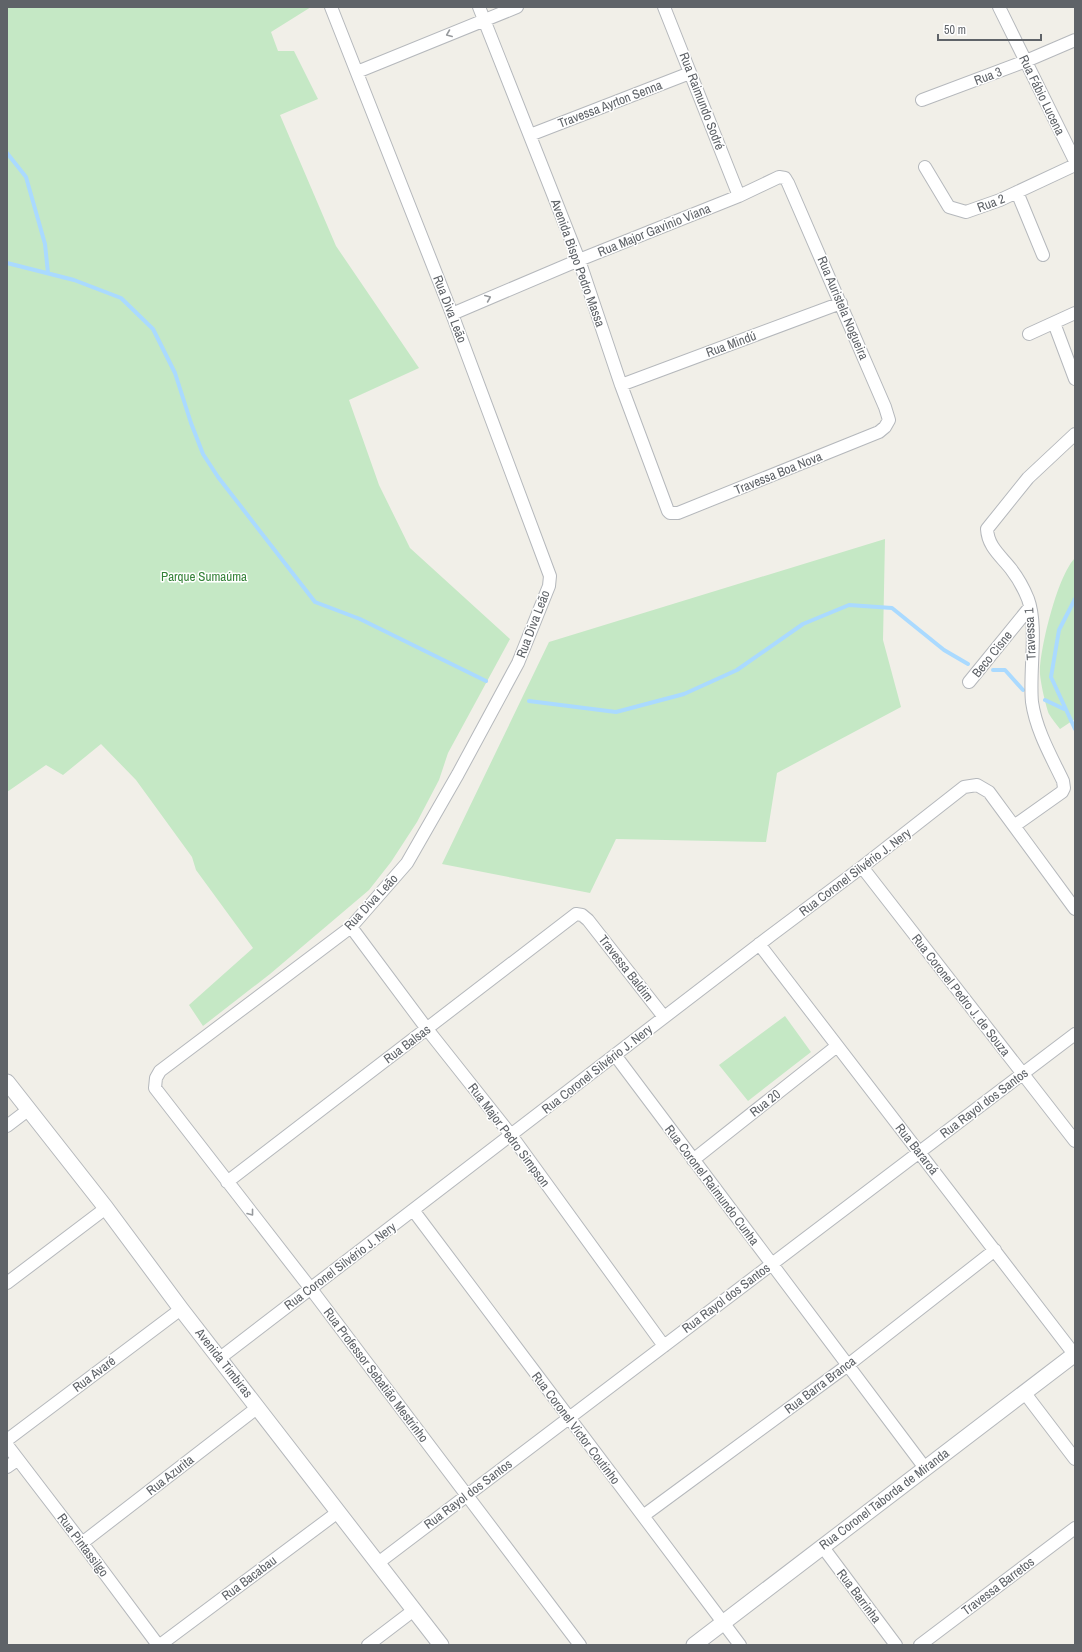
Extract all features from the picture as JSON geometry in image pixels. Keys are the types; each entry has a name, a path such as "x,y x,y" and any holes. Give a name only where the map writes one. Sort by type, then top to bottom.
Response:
{"street":[{"name":"Rua Diva Leão","path":"155,1088 156,1078 160,1071 351,927 407,863 458,774 518,663 549,586 550,576 452,314 331,7"},
{"name":"Avenida Bispo Pedro Massa","path":"480,7 579,260 621,385 666,509 670,513 678,513"},
{"path":"357,72 517,7"},
{"name":"Rua Raimundo Sodré","path":"664,7 739,196"},
{"name":"Rua Fábio Lucena","path":"999,7 1075,161"},
{"name":"Rua 3","path":"922,100 1026,61 1075,40"},
{"name":"Travessa Ayrton Senna","path":"530,135 690,73"},
{"name":"Rua 2","path":"925,167 949,207 966,212 1000,200 1075,165"},
{"name":"Rua Major Gavinio Viana","path":"452,314 579,260 739,196 779,177 785,178 788,183"},
{"name":"Rua Auristela Nogueira","path":"788,183 885,407 889,420 885,427 878,432"},
{"path":"1017,192 1043,255"},
{"name":"Rua Mindú","path":"621,385 841,303"},
{"path":"1029,334 1075,313"},
{"path":"1054,323 1071,358 1075,379"},
{"name":"Travessa Boa Nova","path":"678,513 878,432"},
{"name":"Travessa 1","path":"1014,826 1062,792 1064,788 1063,781 1035,719 1032,701 1032,626 1030,607 1022,587 1011,569 995,551 987,536 987,529 1028,478 1075,434"},
{"name":"Beco Cisne","path":"969,682 1030,607"},
{"name":"Rua Coronel Silvério J. Nery","path":"220,1358 759,944 862,867 964,787 977,785 988,792 1014,826"},
{"path":"1014,826 1075,909"},
{"name":"Rua Coronel Pedro J. de Souza","path":"862,867 1075,1140"},
{"name":"Rua Balsas","path":"227,1182 576,914 582,915 588,920"},
{"name":"Travessa Baldim","path":"588,920 664,1017"},
{"name":"Rua Major Pedro Simpson","path":"351,927 511,1135 664,1346"},
{"name":"Rua Bararoá","path":"759,944 1075,1354"},
{"name":"Rua Rayol dos Santos","path":"378,1563 919,1152 1023,1075 1075,1034"},
{"name":"Rua 20","path":"693,1160 837,1046"},
{"name":"Rua Coronel Raimundo Cunha","path":"615,1055 925,1468"},
{"name":"Avenida Timbiras","path":"7,1082 106,1208 181,1308 441,1645"},
{"name":"Rua Professor Sebatião Mestrinho","path":"155,1088 310,1289 580,1645"},
{"path":"7,1126 28,1110"},
{"path":"7,1283 106,1208"},
{"name":"Rua Coronel Victor Coutinho","path":"413,1210 740,1645"},
{"name":"Rua Barra Branca","path":"643,1516 848,1365 995,1250"},
{"name":"Rua Avaré","path":"7,1440 181,1308"},
{"name":"Rua Coronel Taborda de Miranda","path":"694,1645 1075,1354"},
{"path":"1024,1392 1075,1459"},
{"name":"Rua Azurita","path":"82,1543 258,1408"},
{"name":"Rua Pintassilgo","path":"7,1445 159,1645"},
{"path":"7,1468 17,1460"},
{"name":"Rua Bacabau","path":"159,1645 338,1512"},
{"name":"Travessa Barretos","path":"920,1645 1075,1528"},
{"name":"Rua Barrinha","path":"822,1546 896,1645"},
{"path":"368,1645 414,1610"}],"green space":[{"name":"Parque Sumaúma","path":"7,7 311,7 271,32 278,51 294,51 318,99 280,115 336,246 419,368 349,400 379,485 410,548 510,639 448,753 439,780 417,822 391,862 369,890 270,974 203,1026 189,1005 253,948 196,870 192,857 136,780 101,744 63,775 46,765 7,792"},
{"path":"885,539 883,640 901,707 777,773 766,842 616,839 590,893 442,864 549,642"},
{"path":"1075,558 1075,719 1060,729 1049,714 1040,674 1041,658 1047,628 1062,579"},
{"path":"785,1016 811,1052 748,1101 719,1065"}],"waterway":[{"path":"7,153 26,177 45,244 48,273"},
{"path":"7,263 74,280 121,298 153,329 175,373 191,423 203,454 218,477 315,602 360,619 486,681"},
{"path":"1075,599 1059,630 1051,677 1075,729"},
{"path":"529,701 616,712 684,694 737,670 803,624 849,605 892,608 944,650 968,664"},
{"path":"993,670 1005,670 1023,690"},
{"path":"1045,700 1064,709"}]}
